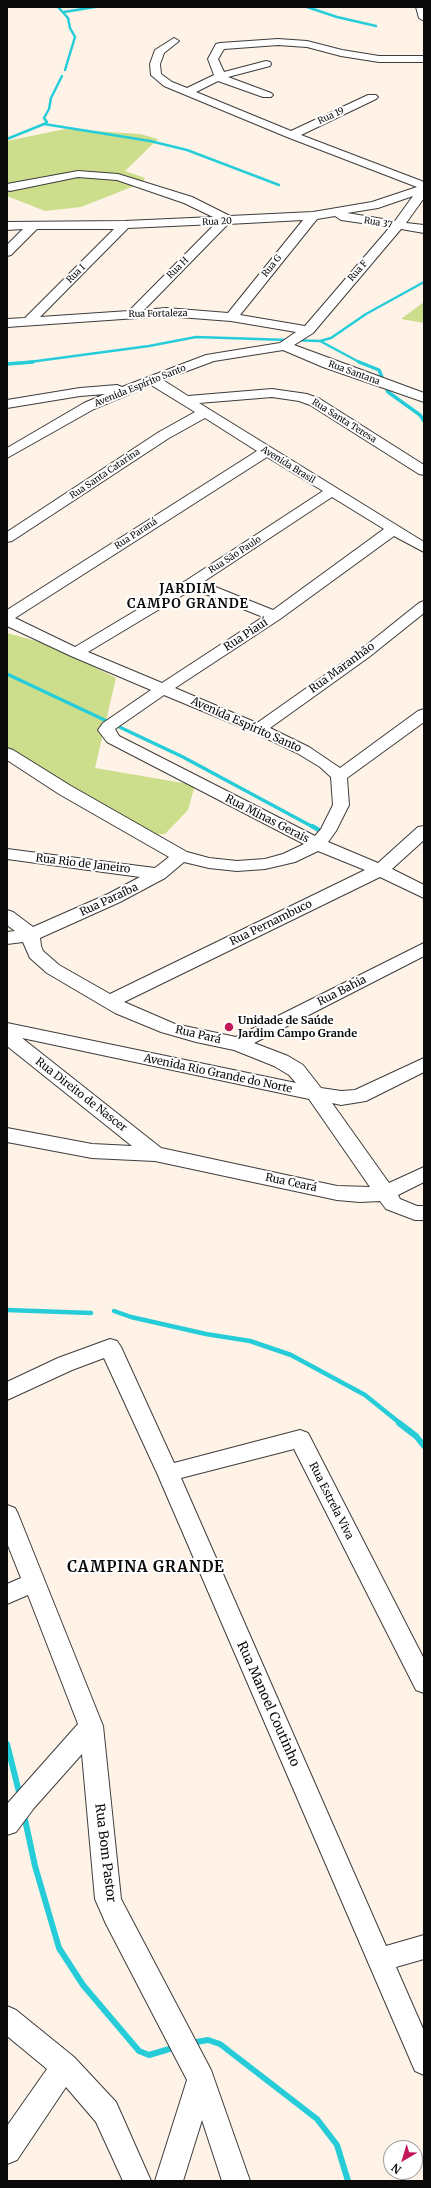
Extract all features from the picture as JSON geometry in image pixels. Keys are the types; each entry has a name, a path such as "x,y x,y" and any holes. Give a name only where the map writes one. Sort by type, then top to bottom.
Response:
{"street":[{"path":"421,7 424,18"},
{"path":"174,41 159,52 156,58 156,75 168,84 424,188"},
{"path":"219,77 213,59 220,46 244,42 300,44 379,59 424,59"},
{"path":"187,92 219,77 266,64"},
{"path":"219,77 267,95"},
{"name":"Rua 19","path":"291,135 372,97"},
{"path":"10,187 78,174 118,177 188,200 228,221"},
{"name":"Rua 20","path":"7,226 125,225 313,216 332,214 385,202 424,188"},
{"name":"Rua F","path":"284,346 308,330 397,226 424,188"},
{"name":"Rua 37","path":"332,214 397,226 424,229"},
{"name":"Rua G","path":"231,316 313,216"},
{"name":"Rua H","path":"133,314 228,221"},
{"name":"Rua I","path":"28,322 125,225"},
{"path":"7,252 34,226"},
{"name":"Rua Fortaleza","path":"7,323 133,314 180,313 231,316 308,330"},
{"name":"Avenida Espírito Santo","path":"7,454 89,406 128,389 211,358 284,346"},
{"name":"Rua Santana","path":"284,346 328,364 424,398"},
{"name":"Avenida Brasil","path":"153,380 331,492 424,548"},
{"path":"9,403 80,392 128,389"},
{"name":"Rua Santa Teresa","path":"185,400 272,393 302,397 315,402 424,471"},
{"name":"Rua Santa Catarina","path":"7,538 164,435 205,412"},
{"name":"Rua Paraná","path":"7,617 266,451"},
{"name":"Rua São Paulo","path":"76,653 192,583 331,492"},
{"name":"Rua Piauí","path":"113,739 106,730 109,726 275,616 394,529"},
{"path":"192,583 275,616"},
{"name":"Rua Maranhão","path":"259,729 364,654 424,606"},
{"name":"Avenida Espírito Santo","path":"7,620 76,653 259,729 303,750 326,764 339,776"},
{"path":"7,753 65,790 181,856 225,865 266,864 289,858 317,844 328,831 341,805 339,776 424,714"},
{"name":"Rua Minas Gerais","path":"113,739 317,844 380,870 424,892"},
{"name":"Rua Pernambuco","path":"109,1002 380,870 424,831"},
{"name":"Rua Rio de Janeiro","path":"7,854 159,874"},
{"name":"Rua Paraíba","path":"7,938 31,934 114,898 159,874 181,856"},
{"path":"7,916 31,934"},
{"name":"Rua Pará","path":"31,934 32,946 36,954 78,984 121,1009 168,1028 196,1036 238,1044 286,1064 296,1070 315,1094 392,1204 415,1213 424,1213"},
{"name":"Rua Bahia","path":"238,1044 424,949"},
{"name":"Avenida Rio Grande do Norte","path":"7,1029 315,1094 341,1098 359,1096 424,1064"},
{"name":"Rua Direito de Nascer","path":"7,1036 156,1154"},
{"name":"Rua Ceará","path":"7,1135 92,1151 156,1154 337,1193 366,1196 385,1193 424,1174"},
{"name":"Rua Manoel Coutinho","path":"7,1392 65,1364 110,1347 168,1473 424,2062"},
{"name":"Rua Estrela Viva","path":"168,1473 300,1440 424,1683"},
{"name":"Rua Bom Pastor","path":"7,1514 91,1726 108,1899 115,1916 201,2079 236,2181"},
{"path":"7,1594 35,1582"},
{"path":"7,1824 25,1800 91,1726"},
{"path":"380,1960 424,1947"},
{"path":"7,2019 65,2066 106,2112 137,2181"},
{"path":"7,2150 65,2066"},
{"path":"169,2181 201,2079"}],"green space":[{"path":"65,129 140,134 158,139 125,171 145,178 142,183 81,207 45,211 7,196 7,141"},
{"path":"424,302 424,323 401,319"},
{"path":"7,633 51,645 116,678 95,768 195,785 188,810 165,834 151,835 7,749"}],"waterway":[{"path":"58,7 68,18 70,28 75,37 65,70"},
{"path":"64,12 95,7"},
{"path":"307,7 337,17 376,26"},
{"path":"44,124 47,122 44,118 49,109 51,98 62,76"},
{"path":"7,139 44,124"},
{"path":"44,124 150,141 187,150 279,185"},
{"path":"320,341 331,338 366,314 424,282"},
{"path":"25,363 149,346 196,337 320,341"},
{"path":"320,341 360,362"},
{"path":"25,363 33,362"},
{"path":"360,362 379,370 388,392 420,415 424,421"},
{"path":"7,364 25,363"},
{"path":"7,674 183,757 313,827"},
{"path":"312,826 322,832"},
{"path":"7,1310 91,1313"},
{"path":"114,1311 131,1317 206,1334 250,1341 291,1355 365,1395 401,1424"},
{"path":"399,1423 416,1436 424,1446"},
{"path":"7,1744 20,1796"},
{"path":"24,1815 35,1866 59,1948 83,1985 139,2051 149,2055 176,2047"},
{"path":"190,2043 208,2040 220,2044 317,2119 337,2145 348,2181"}],"place":[{"name":"Unidade de Saúde Jardim Campo Grande","path":"229,1027"}],"district":[{"name":"JARDIM CAMPO GRANDE","path":"188,596"},
{"name":"CAMPINA GRANDE","path":"146,1568"}]}
